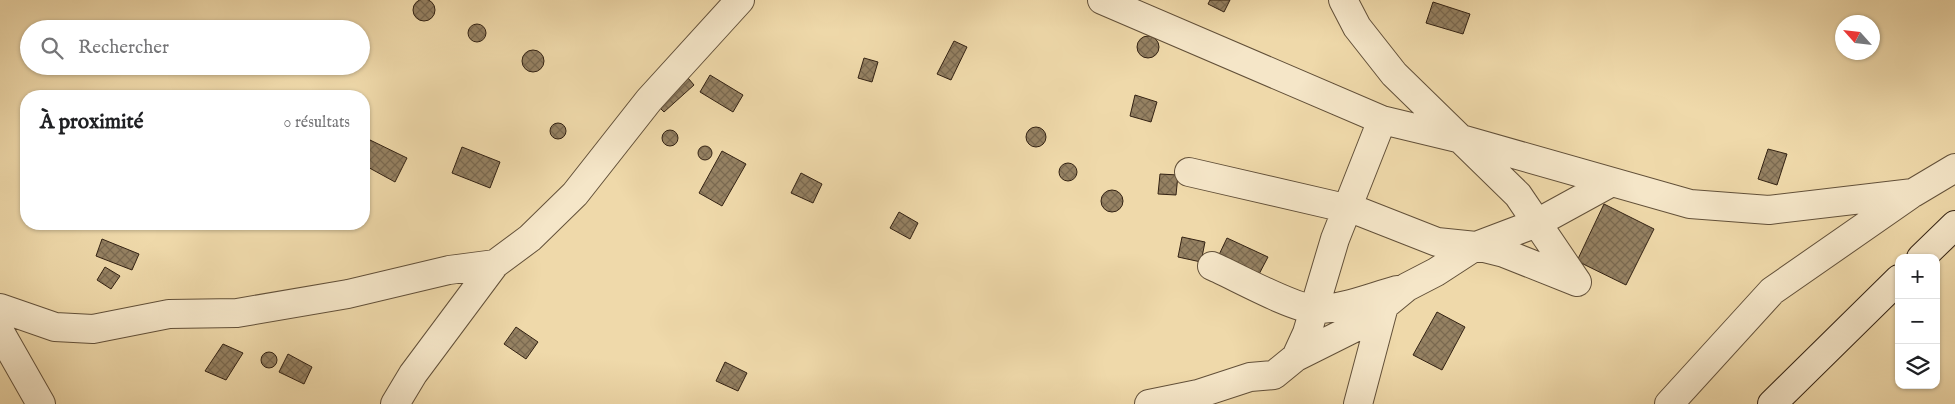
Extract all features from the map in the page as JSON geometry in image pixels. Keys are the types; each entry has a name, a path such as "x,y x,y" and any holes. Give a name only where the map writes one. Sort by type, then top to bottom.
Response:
{"street":[{"path":"395,404 412,374 495,264 530,238 575,194 649,100 740,0"},
{"path":"1102,0 1382,120 1461,139 1610,183 1690,204 1768,210 1913,193"},
{"path":"1189,172 1358,211 1437,242 1476,246 1504,253 1577,282 1518,195 1394,74 1357,27 1343,0"},
{"path":"1296,357 1307,333 1313,309 1347,209 1382,120"},
{"path":"1669,404 1772,291 1913,193 1955,168"},
{"path":"1212,266 1276,296 1313,309 1336,307 1406,287 1436,272 1476,246 1537,223 1610,183"},
{"path":"1925,254 1955,226"},
{"path":"0,308 55,327 93,329 169,314 237,312 348,294 449,270 495,264"},
{"path":"1772,404 1895,284"},
{"path":"1149,404 1198,394 1250,377 1274,375 1296,357 1362,324 1406,287"},
{"path":"1358,404 1384,306"},
{"path":"0,332 41,404"}],"building":[{"path":"424,-1 432,2 435,10 432,18 424,21 416,18 413,10 416,2"},
{"path":"1210,0 1230,0 1224,12 1208,4"},
{"path":"1433,2 1470,14 1463,34 1426,23"},
{"path":"473,24 481,24 486,29 484,40 473,42 468,37 468,29"},
{"path":"1148,36 1156,39 1159,47 1156,55 1148,58 1140,55 1137,47 1140,39"},
{"path":"954,41 967,47 951,80 937,74"},
{"path":"533,50 541,53 544,61 541,69 533,72 525,69 522,61 525,53"},
{"path":"864,58 878,62 872,82 858,78"},
{"path":"683,72 694,85 664,112 652,100"},
{"path":"710,75 743,95 733,112 700,92"},
{"path":"1135,95 1157,102 1151,122 1130,116"},
{"path":"558,123 564,125 566,131 564,137 558,139 552,137 550,131 552,125"},
{"path":"1036,127 1043,130 1046,137 1043,144 1036,147 1029,144 1026,137 1029,130"},
{"path":"667,130 673,130 678,135 676,144 667,146 662,141 662,135"},
{"path":"370,140 407,158 395,182 370,168"},
{"path":"705,146 710,148 712,153 710,158 705,160 700,158 698,153 700,148"},
{"path":"462,147 500,162 490,188 452,173"},
{"path":"1768,149 1787,154 1777,185 1758,179"},
{"path":"722,151 746,164 722,206 699,193"},
{"path":"1068,163 1074,166 1077,172 1074,178 1068,181 1062,178 1059,172 1062,166"},
{"path":"801,173 822,184 813,203 791,193"},
{"path":"1160,174 1178,175 1176,195 1158,194"},
{"path":"1112,190 1120,193 1123,201 1120,209 1112,212 1104,209 1101,201 1104,193"},
{"path":"1604,204 1654,229 1626,285 1577,261"},
{"path":"899,212 918,223 910,239 890,228"},
{"path":"1182,237 1205,242 1201,262 1178,257"},
{"path":"1227,238 1268,257 1257,278 1217,259"},
{"path":"102,239 139,254 132,270 96,256"},
{"path":"105,267 120,276 111,289 97,280"},
{"path":"1437,312 1465,327 1442,370 1413,355"},
{"path":"516,327 538,342 526,359 504,344"},
{"path":"223,344 243,353 226,380 205,371"},
{"path":"269,352 277,360 269,368 261,360"},
{"path":"288,354 312,367 304,384 279,372"},
{"path":"725,362 747,373 738,391 716,381"}]}
